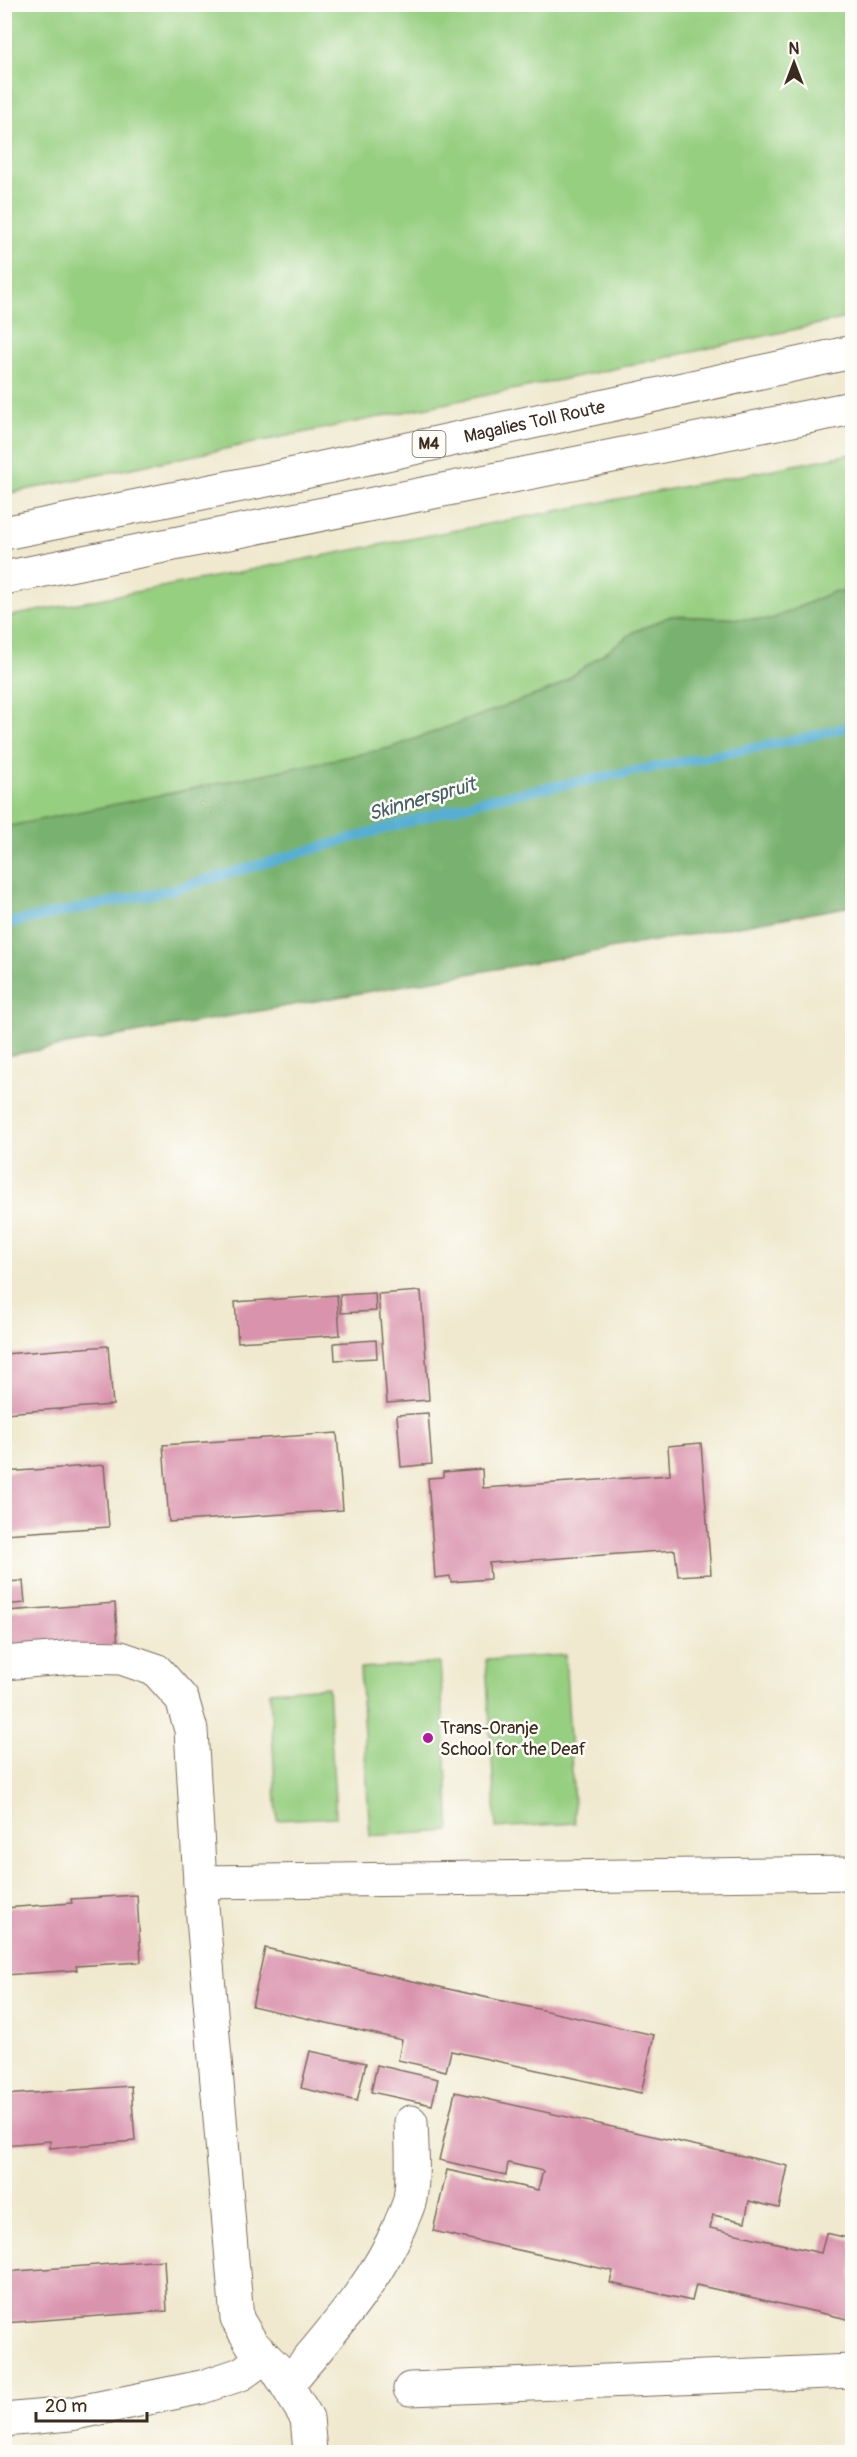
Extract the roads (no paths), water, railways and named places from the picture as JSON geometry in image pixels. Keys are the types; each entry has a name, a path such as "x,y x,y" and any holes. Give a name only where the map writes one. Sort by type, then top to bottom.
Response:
{"main road":[{"name":"Magalies Toll Route","path":"4,533 281,477 852,352"},
{"path":"4,578 852,408"},
{"path":"4,1663 75,1657 122,1658 156,1670 182,1699 191,1730 200,1882 237,2319 252,2344 276,2368 307,2418 310,2452"},
{"path":"200,1882 852,1873"},
{"path":"287,2385 342,2319 392,2244 410,2201 411,2122"},
{"path":"4,2420 70,2414 202,2386 241,2374 265,2357"},
{"path":"410,2389 852,2371"}],"waterway":[{"name":"Skinnerspruit","path":"4,924 175,889 484,800 795,740 852,726"}],"place":[{"name":"Trans-Oranje School for the Deaf","path":"428,1738"}]}
